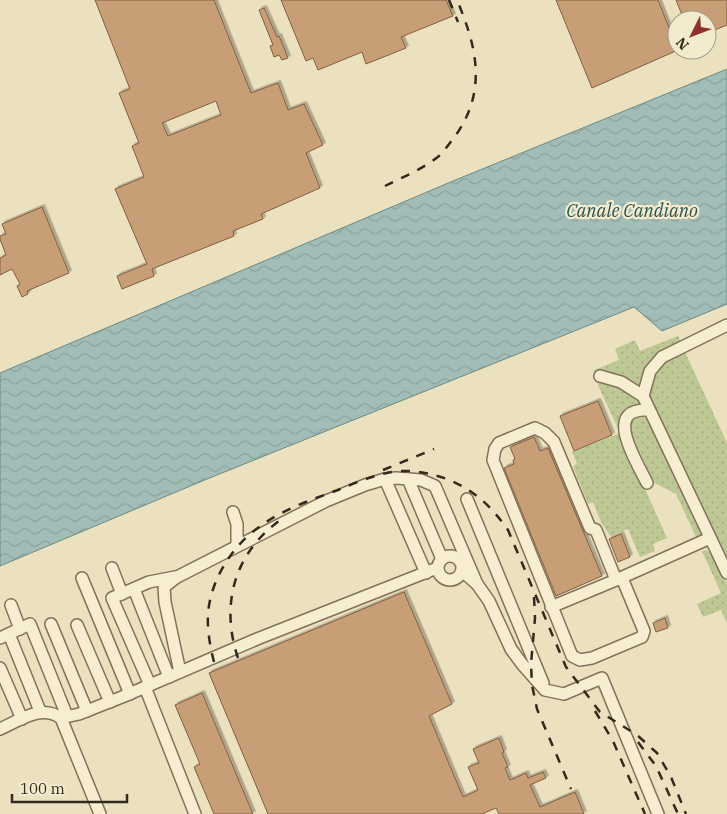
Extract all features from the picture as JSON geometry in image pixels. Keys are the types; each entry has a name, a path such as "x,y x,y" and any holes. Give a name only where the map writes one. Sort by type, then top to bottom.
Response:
{"street":[{"path":"643,396 650,371 662,357 727,325"},
{"path":"600,376 621,382 643,396 727,573"},
{"path":"647,483 624,433 624,423 628,416 636,410 649,410"},
{"path":"535,428 545,432 554,442 590,528 596,530 644,631 642,637 592,658 580,660 572,656 551,607 493,460 495,449 499,443 535,428"},
{"path":"385,479 426,573"},
{"path":"180,672 165,602 164,587 177,577 326,501 385,479 421,480 435,486 477,584 489,601 511,648 522,664 545,690 564,694 602,678 658,814"},
{"path":"0,729 40,711 53,712 64,717 110,702 257,639 426,573 440,564 448,556 456,558 461,563 461,575 455,580 448,581 440,576 440,564 408,479"},
{"path":"466,499 545,690"},
{"path":"233,512 237,524 237,546"},
{"path":"551,607 710,538"},
{"path":"112,568 122,594"},
{"path":"462,571 477,584"},
{"path":"177,577 149,582 112,598 195,814"},
{"path":"82,578 130,694"},
{"path":"134,589 169,677"},
{"path":"11,606 20,629"},
{"path":"40,711 4,636 30,624 100,814"},
{"path":"51,624 86,711"},
{"path":"77,625 110,702"},
{"path":"0,668 22,719"}],"green space":[{"path":"678,336 682,344 664,352 653,360 639,391 610,373 592,371 619,360 615,349 635,340 640,351"},
{"path":"685,352 727,443 727,564 646,393 660,367 670,359"},
{"path":"602,381 617,383 642,404 633,408 626,415 620,433 597,383"},
{"path":"634,415 648,415 702,534 697,539 676,494 651,481 628,430"},
{"path":"620,433 667,538 653,544 655,551 640,557 628,529 610,536 601,522 593,502 588,504 573,466 577,464 572,452"},
{"path":"706,550 714,555 727,584 727,623 721,610 703,617 697,604 721,593 702,551"}],"water":[{"name":"Canale Candiano","path":"727,69 727,304 662,331 634,307 207,479 0,566 0,373 453,181"}],"building":[{"path":"95,0 214,0 251,93 278,83 288,110 304,104 323,145 306,153 320,188 261,214 263,219 233,231 234,236 152,269 154,276 122,289 117,276 147,264 115,189 144,177 132,146 139,143 119,93 130,89","holes":["216,101 221,115 168,136 162,123"]},
{"path":"281,0 446,0 453,16 401,37 406,48 366,64 362,52 318,70 313,58 306,61"},
{"path":"556,0 658,0 667,22 667,55 592,88"},
{"path":"676,0 727,0 727,25 717,29 717,10 680,10"},
{"path":"264,8 288,58 282,60 279,55 274,57 270,46 273,45 259,10"},
{"path":"42,207 69,273 27,291 28,294 22,297 17,286 20,284 12,269 0,275 0,258 6,255 0,239 0,236 6,234 2,224"},
{"path":"598,401 612,435 574,451 560,416"},
{"path":"534,437 540,451 548,448 602,576 556,596 504,468 514,464 513,460 515,459 510,447"},
{"path":"621,534 630,557 618,562 609,539"},
{"path":"404,592 452,704 429,716 463,797 478,790 468,767 479,763 473,749 499,738 504,752 502,753 508,767 505,768 510,780 526,773 528,778 543,772 546,778 530,785 540,807 575,792 584,814 499,814 496,808 482,814 268,814 209,673"},
{"path":"665,618 668,628 656,632 653,623"},
{"path":"202,693 253,814 214,814 194,767 200,764 175,705"}],"railway":[{"path":"449,0 458,22"},
{"path":"385,186 420,169 439,156 458,132 467,116 473,99 476,66 469,33 457,0"},
{"path":"383,470 434,449"},
{"path":"214,662 209,638 208,613 210,600 225,563 251,533 289,509 377,475 409,471 447,479 459,484 480,499 508,530 566,667 600,712 637,735 657,753 671,777 686,814"},
{"path":"238,658 231,619 231,599 235,581 252,547 282,519"},
{"path":"534,597 532,685 537,709 571,789"},
{"path":"595,711 613,741 645,814"},
{"path":"638,742 656,766 678,814"}]}
